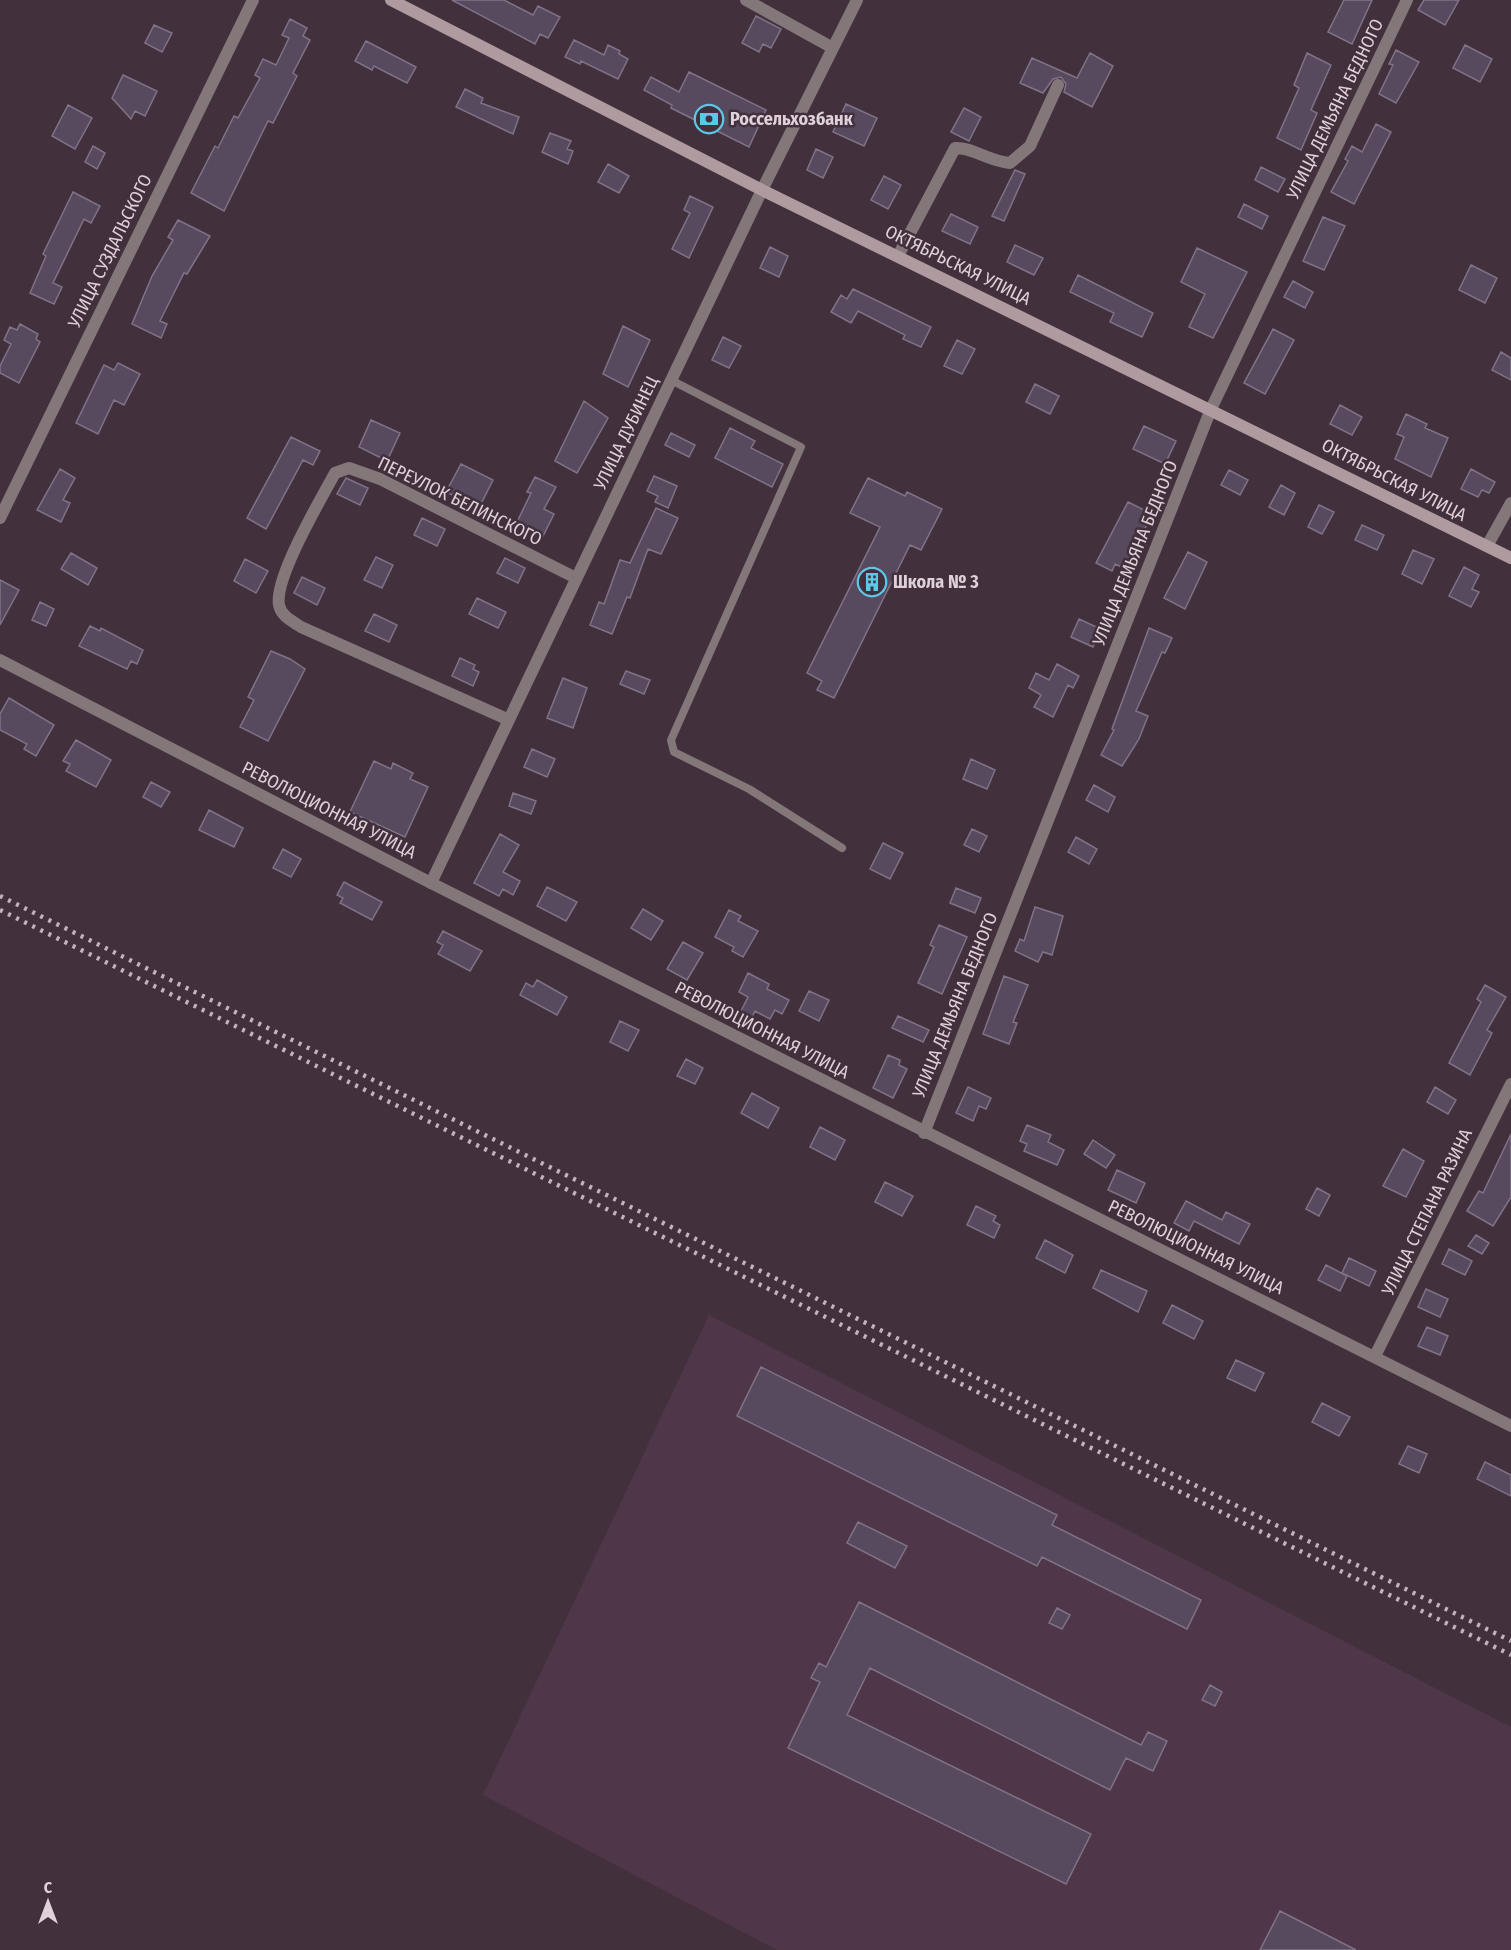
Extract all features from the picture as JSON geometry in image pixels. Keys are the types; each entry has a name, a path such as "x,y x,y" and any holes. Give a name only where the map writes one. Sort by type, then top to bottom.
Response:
{"main road":[{"name":"ОКТЯБРЬСКАЯ УЛИЦА","path":"392,0 762,190 1511,558"}],"street":[{"name":"УЛИЦА СУЗДАЛЬСКОГО","path":"0,518 253,0"},
{"path":"746,0 832,48"},
{"name":"УЛИЦА ДУБИНЕЦ","path":"431,883 762,190 856,0"},
{"name":"УЛИЦА ДЕМЬЯНА БЕДНОГО","path":"924,1133 1211,409 1407,0"},
{"path":"898,256 955,148 965,148 993,162 1010,163 1030,146 1058,85"},
{"name":"ПЕРЕУЛОК БЕЛИНСКОГО","path":"508,720 301,627 283,615 279,604 280,584 298,545 335,473 350,468 380,479 576,578"},
{"path":"1487,546 1511,503"},
{"name":"РЕВОЛЮЦИОННАЯ УЛИЦА","path":"0,660 431,883 924,1133 1375,1356 1511,1426"},
{"name":"УЛИЦА СТЕПАНА РАЗИНА","path":"1375,1356 1511,1084"}],"lane":[{"path":"671,380 801,447 670,740 674,752 748,789 842,848"}],"shaded area":[{"path":"709,1315 1511,1727 1511,1950 777,1950 483,1795"}],"building":[{"path":"452,0 504,0 533,15 538,6 560,17 548,38 540,34 535,44"},
{"path":"1344,0 1372,0 1352,44 1328,32"},
{"path":"1424,0 1459,0 1445,25 1418,10"},
{"path":"756,16 781,29 771,48 763,44 759,52 742,43"},
{"path":"290,19 307,28 303,36 310,40 293,73 297,76 273,123 268,121 224,211 191,193 215,146 218,148 234,116 238,118 260,78 255,75 263,59 276,65 289,38 282,35"},
{"path":"154,25 172,33 162,52 145,43"},
{"path":"574,40 604,55 608,45 620,51 619,54 628,59 618,79 581,61 580,64 565,57"},
{"path":"366,41 416,67 407,83 374,66 372,70 355,61"},
{"path":"1465,45 1492,59 1480,82 1453,68"},
{"path":"1396,50 1419,62 1396,103 1379,94 1393,65 1389,64"},
{"path":"1090,53 1113,66 1092,107 1064,92 1066,84 1061,77 1053,79 1043,93 1020,83 1032,58 1077,78"},
{"path":"1307,53 1331,65 1311,110 1317,113 1301,150 1277,138 1299,88 1294,85"},
{"path":"689,72 766,110 749,147 671,108 672,105 644,90 651,77 679,92"},
{"path":"123,75 157,91 145,116 135,111 131,119 112,98"},
{"path":"465,89 483,98 481,103 519,117 513,134 456,107"},
{"path":"846,104 877,118 864,146 833,132"},
{"path":"68,105 92,118 75,149 52,136"},
{"path":"964,108 981,117 969,141 951,132"},
{"path":"1376,124 1391,132 1354,204 1331,192 1348,161 1345,159 1352,146 1362,152"},
{"path":"550,133 571,141 567,149 573,151 568,164 542,152"},
{"path":"93,146 105,153 97,169 85,162"},
{"path":"816,149 833,157 823,178 807,170"},
{"path":"608,164 629,176 619,193 598,182"},
{"path":"1261,167 1285,179 1278,192 1255,180"},
{"path":"1015,170 1025,174 1004,221 992,216"},
{"path":"884,176 901,185 888,209 871,200"},
{"path":"73,192 100,206 91,223 84,219 53,283 62,287 54,304 30,293 46,256 43,254"},
{"path":"690,196 713,207 689,258 672,249 690,213 684,210"},
{"path":"1244,204 1268,216 1262,229 1238,217"},
{"path":"951,214 978,227 970,244 942,231"},
{"path":"1323,217 1345,226 1324,270 1303,261"},
{"path":"178,220 210,236 187,274 184,273 160,321 167,324 161,338 132,324 152,276 173,240 168,237"},
{"path":"1015,245 1043,258 1034,275 1007,262"},
{"path":"770,247 788,256 779,277 760,268"},
{"path":"1197,248 1247,272 1213,338 1189,327 1205,294 1181,282"},
{"path":"1471,265 1497,278 1485,303 1459,290"},
{"path":"1078,275 1153,313 1142,337 1110,322 1114,313 1070,292"},
{"path":"1293,281 1313,292 1305,308 1284,297"},
{"path":"853,289 931,327 921,347 903,339 905,335 858,311 851,323 831,312 841,295 847,299"},
{"path":"20,324 38,334 36,339 40,342 19,383 0,373 0,366 11,344 4,340 10,327 17,330"},
{"path":"623,326 650,340 628,387 603,374"},
{"path":"1273,329 1294,340 1265,394 1244,383"},
{"path":"723,337 741,346 729,368 712,360"},
{"path":"957,340 975,349 962,374 944,366"},
{"path":"1501,352 1511,358 1511,380 1492,370"},
{"path":"118,363 140,374 124,405 114,400 98,434 76,423 104,365 114,370"},
{"path":"1035,384 1059,396 1050,414 1026,402"},
{"path":"584,401 608,418 577,473 555,461"},
{"path":"1340,405 1362,417 1352,435 1330,424"},
{"path":"1406,414 1427,424 1425,428 1448,438 1431,477 1395,459 1404,437 1397,434"},
{"path":"371,420 400,433 387,461 359,447"},
{"path":"1144,426 1176,441 1165,464 1133,449"},
{"path":"730,428 755,441 751,448 783,464 772,487 715,458"},
{"path":"671,433 695,445 689,457 665,445"},
{"path":"291,437 320,451 313,465 303,460 266,529 247,518"},
{"path":"461,464 493,480 479,508 446,492"},
{"path":"60,469 75,478 63,500 70,503 61,522 37,510"},
{"path":"1471,469 1495,482 1489,493 1482,490 1478,497 1461,489"},
{"path":"1229,470 1248,480 1240,495 1221,485"},
{"path":"654,476 677,486 668,508 655,502 658,496 647,491"},
{"path":"535,477 556,487 544,509 554,514 543,536 516,524 531,493 527,492"},
{"path":"346,478 368,488 360,505 337,494"},
{"name":"Школа № 3","path":"868,478 905,496 907,492 942,509 921,550 910,545 834,698 817,690 822,681 807,673 880,527 850,513"},
{"path":"1281,485 1295,493 1284,515 1269,507"},
{"path":"1128,502 1152,514 1132,555 1135,557 1128,570 1115,564 1112,571 1096,563"},
{"path":"1319,505 1334,512 1322,534 1308,527"},
{"path":"656,508 678,518 661,554 648,549 630,598 627,597 612,634 590,625 599,602 604,604 620,560 630,563"},
{"path":"422,518 445,529 437,546 414,535"},
{"path":"1362,525 1384,535 1377,550 1355,540"},
{"path":"1413,550 1434,559 1422,584 1402,574"},
{"path":"1188,552 1207,562 1185,609 1164,598"},
{"path":"71,553 97,568 88,585 61,569"},
{"path":"376,557 393,565 382,588 364,580"},
{"path":"505,558 525,568 518,583 497,573"},
{"path":"245,559 268,571 256,593 234,581"},
{"path":"1464,567 1479,575 1472,589 1479,592 1471,607 1449,596"},
{"path":"302,577 325,588 317,605 294,593"},
{"path":"0,580 19,590 0,625"},
{"path":"477,598 506,612 498,628 469,614"},
{"path":"40,602 54,609 46,626 32,620"},
{"path":"374,614 397,625 389,642 365,631"},
{"path":"1079,619 1101,629 1093,647 1071,637"},
{"path":"90,626 100,631 101,628 143,650 137,664 131,661 127,669 79,646"},
{"path":"1149,628 1172,638 1165,653 1162,652 1136,711 1148,716 1139,739 1122,766 1101,755 1114,730 1112,729"},
{"path":"271,651 290,659 305,669 268,741 240,727 254,700 248,697"},
{"path":"460,658 475,665 473,669 479,672 473,686 452,676"},
{"path":"1057,664 1079,676 1073,688 1068,685 1053,717 1034,707 1041,695 1029,688 1036,673 1049,680"},
{"path":"626,671 650,680 644,694 620,684"},
{"path":"563,678 587,688 573,728 547,718"},
{"path":"9,698 54,725 36,756 24,749 27,744 0,730 0,714"},
{"path":"76,740 111,760 96,787 66,771 70,764 63,761"},
{"path":"532,749 555,759 547,777 524,767"},
{"path":"971,759 995,770 987,789 963,779"},
{"path":"374,761 391,769 393,763 413,773 410,779 428,787 405,837 350,812"},
{"path":"151,782 170,792 161,807 143,797"},
{"path":"1094,785 1115,797 1108,812 1086,800"},
{"path":"513,793 536,801 531,814 509,806"},
{"path":"209,810 243,828 234,847 199,830"},
{"path":"972,829 987,836 979,852 964,845"},
{"path":"500,834 519,845 503,872 520,881 513,895 503,889 499,896 474,883"},
{"path":"1076,837 1097,849 1089,864 1068,852"},
{"path":"883,843 903,853 890,879 870,869"},
{"path":"283,849 301,859 291,877 273,868"},
{"path":"344,882 382,902 372,920 340,903 343,898 337,895"},
{"path":"547,887 577,902 566,921 537,906"},
{"path":"956,888 981,898 975,913 950,903"},
{"path":"1035,907 1063,916 1052,955 1043,952 1038,962 1015,951 1020,939 1024,941"},
{"path":"643,909 663,921 651,940 631,928"},
{"path":"729,910 741,916 738,921 758,931 743,957 732,951 734,947 715,937"},
{"path":"939,925 967,937 942,994 918,983 934,947 930,945"},
{"path":"443,931 482,951 470,971 438,954 443,945 437,942"},
{"path":"683,942 703,953 687,980 667,969"},
{"path":"748,973 769,984 767,989 789,1000 782,1014 775,1010 770,1019 755,1011 752,1017 741,1011 748,997 739,992"},
{"path":"1004,976 1028,985 1013,1022 1017,1023 1009,1044 983,1034"},
{"path":"537,980 567,997 557,1015 520,995 526,983 533,987"},
{"path":"1485,985 1506,997 1487,1030 1492,1033 1470,1075 1449,1063 1481,1002 1477,999"},
{"path":"809,991 829,1000 819,1021 799,1011"},
{"path":"898,1016 929,1030 923,1042 892,1028"},
{"path":"620,1021 639,1030 628,1051 610,1042"},
{"path":"888,1055 900,1060 899,1065 907,1069 893,1098 873,1088"},
{"path":"686,1059 703,1068 695,1084 677,1076"},
{"path":"968,1087 991,1098 986,1109 979,1106 973,1121 956,1113"},
{"path":"1435,1087 1456,1100 1448,1114 1427,1102"},
{"path":"752,1093 779,1108 768,1128 741,1113"},
{"path":"1027,1125 1051,1135 1048,1142 1064,1150 1057,1165 1024,1151 1027,1144 1020,1141"},
{"path":"820,1127 845,1140 835,1160 810,1147"},
{"path":"1511,1134 1511,1197 1493,1226 1467,1211 1479,1191 1483,1193"},
{"path":"1093,1140 1115,1155 1106,1168 1084,1154"},
{"path":"1403,1149 1424,1161 1406,1197 1383,1186"},
{"path":"1117,1170 1145,1183 1136,1203 1108,1190"},
{"path":"885,1182 913,1196 902,1216 875,1202"},
{"path":"1317,1188 1330,1195 1319,1216 1306,1209"},
{"path":"1186,1201 1222,1220 1226,1212 1250,1224 1239,1244 1194,1221 1189,1231 1174,1223"},
{"path":"976,1206 996,1216 993,1221 1000,1225 994,1238 967,1225"},
{"path":"1476,1235 1489,1243 1482,1254 1468,1246"},
{"path":"1045,1240 1073,1255 1065,1273 1036,1258"},
{"path":"1449,1249 1472,1261 1465,1275 1442,1264"},
{"path":"1349,1258 1376,1271 1369,1286 1342,1273"},
{"path":"1326,1265 1347,1276 1340,1291 1318,1280"},
{"path":"1101,1270 1147,1291 1138,1312 1093,1288"},
{"path":"1426,1289 1448,1299 1440,1317 1418,1307"},
{"path":"1172,1305 1203,1321 1194,1339 1163,1323"},
{"path":"1427,1327 1448,1336 1440,1355 1418,1346"},
{"path":"1236,1360 1264,1373 1255,1391 1227,1378"},
{"path":"761,1367 1057,1515 1052,1525 1201,1600 1187,1629 1042,1557 1037,1566 737,1416"},
{"path":"1322,1403 1350,1417 1339,1436 1312,1422"},
{"path":"1408,1446 1427,1454 1419,1473 1399,1464"},
{"path":"1485,1462 1511,1475 1511,1496 1477,1479"},
{"path":"858,1522 907,1546 895,1568 847,1543"},
{"path":"859,1602 1141,1745 1148,1732 1167,1741 1153,1771 1126,1758 1110,1790 870,1668 847,1715 1091,1834 1066,1884 788,1748 820,1682 811,1678 819,1663 826,1667"},
{"path":"1057,1608 1070,1615 1062,1629 1049,1623"},
{"path":"1210,1685 1222,1692 1215,1706 1202,1700"},
{"path":"1280,1911 1356,1950 1260,1950"}],"railway":[{"path":"0,896 1511,1641"},
{"path":"0,910 1511,1655"}],"place":[{"name":"Россельхозбанк","path":"709,119"},
{"name":"Школа № 3","path":"872,582"}]}
